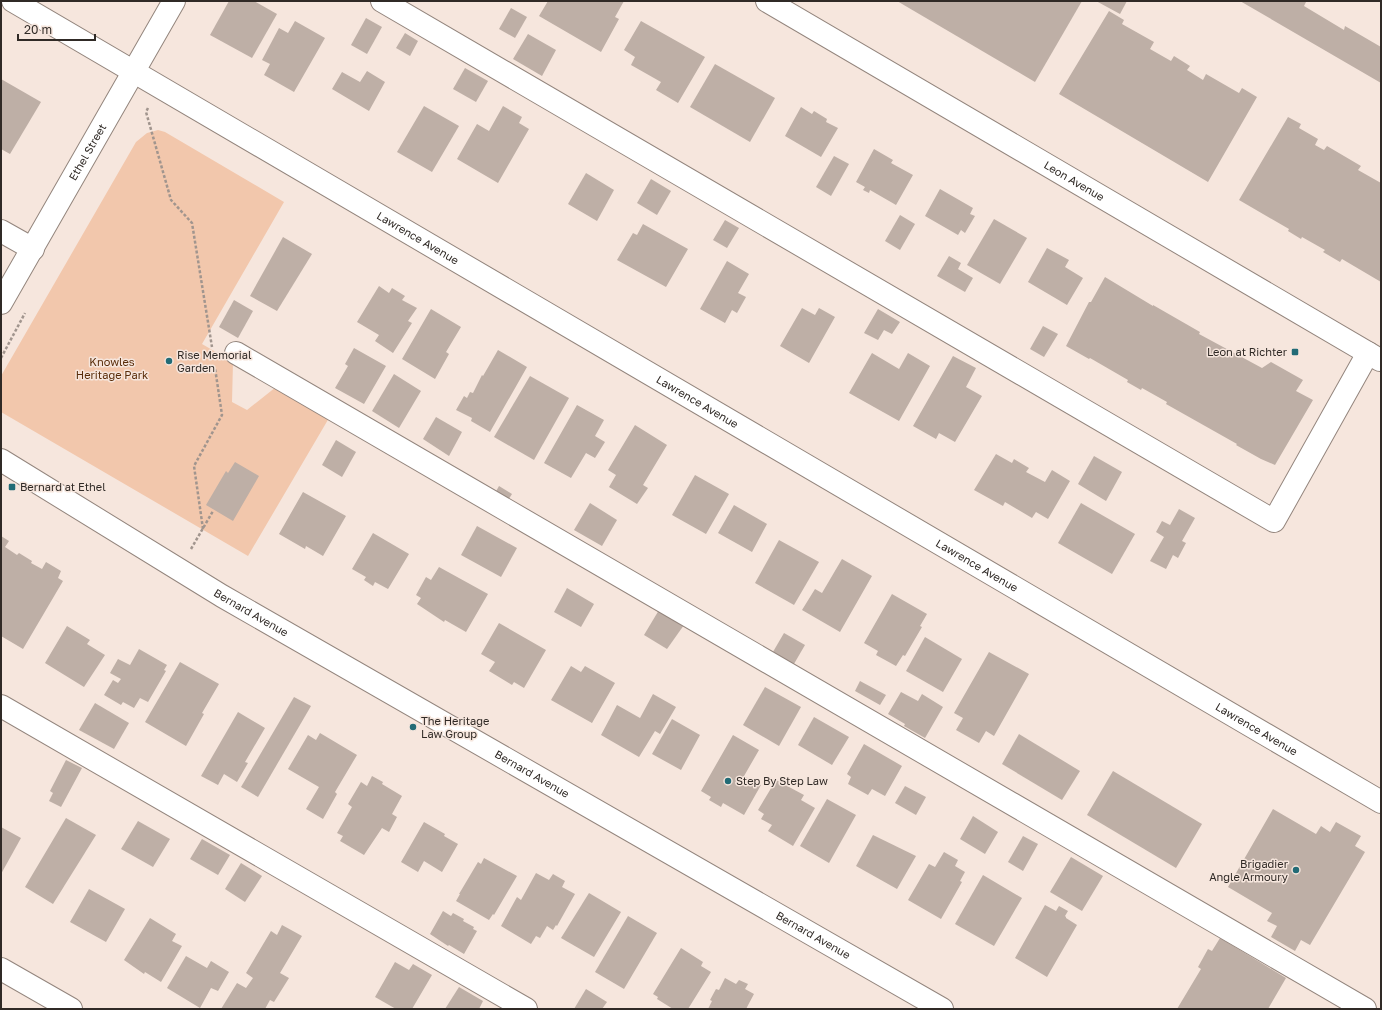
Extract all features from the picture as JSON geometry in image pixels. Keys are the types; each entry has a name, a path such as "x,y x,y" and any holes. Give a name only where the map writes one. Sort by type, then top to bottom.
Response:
{"street":[{"name":"Lawrence Avenue","path":"13,1 1381,802"},
{"name":"Ethel Street","path":"1,303 174,1"},
{"path":"382,1 1274,521 1375,357"},
{"name":"Leon Avenue","path":"767,1 1375,357"},
{"path":"1,231 33,249"},
{"path":"236,353 1365,1009"},
{"name":"Bernard Avenue","path":"1,460 235,604 942,1009"},
{"path":"1,706 526,1009"},
{"path":"1,969 71,1009"}],"path":[{"path":"160,87 146,112 171,200 192,223 213,353"},
{"path":"203,528 194,466 222,415 214,361"},
{"path":"179,570 213,511"}],"green space":[{"name":"Knowles Heritage Park","path":"158,130 165,132 284,202 202,344 233,362 232,402 247,410 276,387 329,418 248,556 1,412 1,376 136,142 147,133"}],"building":[{"path":"229,1 254,1 277,14 252,58 210,35"},
{"path":"548,1 624,1 615,17 619,19 601,52 539,16"},
{"path":"897,1 1082,1 1035,82"},
{"path":"1096,1 1127,1 1120,14"},
{"path":"1240,1 1306,2 1304,6 1344,30 1345,26 1381,47 1381,83"},
{"path":"511,8 527,17 515,38 499,29"},
{"path":"1109,11 1124,20 1122,24 1154,42 1150,49 1171,61 1174,56 1190,66 1187,70 1203,80 1206,74 1239,93 1242,88 1257,97 1208,182 1059,94"},
{"path":"366,18 382,27 367,54 351,45"},
{"path":"295,21 325,38 294,92 264,75 270,64 262,60 279,28 288,33"},
{"path":"641,21 705,57 678,103 656,90 661,82 631,65 635,57 624,50"},
{"path":"405,33 418,41 410,56 396,48"},
{"path":"528,34 556,50 542,76 513,59"},
{"path":"715,64 775,98 750,142 690,107"},
{"path":"465,68 488,81 476,102 453,89"},
{"path":"367,71 385,82 369,111 332,89 342,72 360,82"},
{"path":"1,79 41,102 10,154 1,149"},
{"path":"424,106 459,126 432,172 397,152"},
{"path":"503,106 522,117 519,123 529,129 498,183 457,159 477,124 489,131"},
{"path":"801,107 812,114 814,111 827,119 826,122 838,128 821,157 785,136"},
{"path":"1288,117 1301,124 1299,128 1318,139 1315,145 1324,150 1327,146 1361,166 1358,170 1381,183 1381,282 1342,259 1340,262 1323,252 1325,250 1302,237 1301,239 1288,231 1289,229 1239,200"},
{"path":"874,149 893,160 891,163 913,175 896,205 870,190 869,193 863,190 865,187 856,182"},
{"path":"834,156 849,164 831,196 816,187"},
{"path":"586,173 614,190 597,221 568,204"},
{"path":"651,179 671,191 657,215 637,203"},
{"path":"940,189 973,208 970,214 975,216 965,233 961,230 958,235 925,216"},
{"path":"900,215 915,224 900,250 885,241"},
{"path":"994,219 1027,238 1000,284 967,265"},
{"path":"725,220 739,228 727,248 713,240"},
{"path":"643,224 688,249 666,287 617,260 633,233 637,235"},
{"path":"283,237 312,254 277,311 250,296"},
{"path":"1047,248 1069,260 1065,267 1083,278 1067,305 1028,282"},
{"path":"949,256 961,263 958,269 973,278 965,292 937,276"},
{"path":"727,261 749,274 738,293 746,297 737,313 732,310 725,323 700,309"},
{"path":"1105,277 1200,332 1199,334 1262,368 1271,362 1303,380 1296,391 1313,400 1275,465 1236,445 1237,444 1166,404 1167,402 1142,388 1141,390 1127,382 1128,380 1066,346 1089,302 1091,302"},
{"path":"379,286 389,293 392,288 405,296 402,300 417,308 408,321 412,323 393,353 375,341 379,335 357,322"},
{"path":"234,300 253,311 238,338 219,327"},
{"path":"802,308 815,315 819,308 835,317 809,363 780,346"},
{"path":"431,309 461,327 446,352 449,354 435,379 402,359"},
{"path":"878,309 900,322 892,334 884,330 878,340 864,333"},
{"path":"1043,326 1058,334 1044,357 1030,349"},
{"path":"354,348 386,366 364,404 335,388 348,366 345,364"},
{"path":"498,350 527,367 490,432 471,421 472,418 456,410 464,396 467,398 470,392 473,393 482,375 483,376"},
{"path":"872,353 899,369 908,353 930,366 899,421 849,393"},
{"path":"953,356 976,368 966,387 982,396 955,442 939,433 936,439 913,426"},
{"path":"394,374 421,391 399,428 372,411"},
{"path":"530,376 569,398 534,460 494,437"},
{"path":"577,405 604,420 595,436 605,442 595,458 586,453 571,478 544,463"},
{"path":"436,417 462,432 449,456 423,439"},
{"path":"635,425 667,445 643,485 648,488 637,504 609,487 616,475 608,470"},
{"path":"336,440 356,452 342,477 322,465"},
{"path":"996,454 1012,463 1014,459 1029,468 1026,472 1045,482 1052,470 1070,481 1048,519 1036,512 1032,518 1005,502 1003,506 974,490"},
{"path":"1094,456 1122,472 1106,501 1078,484"},
{"path":"235,462 259,476 233,521 206,505 226,471 228,473"},
{"path":"695,475 729,494 706,534 672,515"},
{"path":"499,486 512,494 507,502 494,495"},
{"path":"303,492 346,516 323,556 306,546 305,549 279,534"},
{"path":"590,503 617,520 602,546 574,530"},
{"path":"1081,503 1135,534 1112,574 1058,543"},
{"path":"734,505 767,524 752,552 718,533"},
{"path":"1179,509 1195,518 1182,541 1186,543 1178,558 1173,555 1166,569 1150,561 1164,537 1156,532 1162,521 1170,525"},
{"path":"477,526 517,548 501,577 461,555"},
{"path":"373,533 409,554 388,589 375,582 373,586 364,580 366,577 352,569"},
{"path":"1,536 9,541 5,547 17,555 19,553 32,561 31,563 42,569 46,562 61,571 58,578 63,581 23,649 1,636"},
{"path":"779,540 819,562 794,605 755,583"},
{"path":"842,559 872,576 840,632 802,610 815,589 822,593"},
{"path":"439,567 488,594 466,632 445,620 444,622 417,604 421,598 416,595 426,577 431,580"},
{"path":"567,588 594,604 581,627 554,612"},
{"path":"892,594 927,614 920,626 922,627 905,656 903,655 896,666 876,655 878,651 864,643"},
{"path":"659,610 684,625 667,649 644,635"},
{"path":"499,623 546,650 524,688 514,682 512,685 489,671 495,662 481,654"},
{"path":"67,626 90,640 87,644 105,655 84,687 45,663"},
{"path":"784,633 805,645 791,669 770,657"},
{"path":"925,637 962,659 943,692 906,671"},
{"path":"139,649 167,665 164,670 166,671 148,702 140,698 134,708 123,702 121,705 104,695 113,680 118,683 121,679 110,673 118,659 130,665"},
{"path":"989,652 1029,674 994,736 986,731 979,743 956,730 963,718 954,713"},
{"path":"180,662 219,684 202,713 204,714 186,746 145,722"},
{"path":"571,666 581,672 585,666 615,683 592,723 551,700"},
{"path":"860,681 886,695 880,705 855,691"},
{"path":"765,687 801,707 779,746 743,725"},
{"path":"901,692 918,701 922,694 943,707 925,738 904,726 905,724 888,714"},
{"path":"653,694 676,707 660,734 655,731 639,757 601,735 617,705 640,718"},
{"path":"294,697 311,706 258,797 241,787"},
{"path":"95,703 129,723 114,749 79,730"},
{"path":"238,712 265,728 245,762 248,763 237,782 224,774 218,785 201,776"},
{"path":"814,717 849,737 832,765 798,745"},
{"path":"672,719 700,735 681,770 652,754"},
{"path":"320,733 357,755 335,792 337,794 323,819 306,809 319,787 288,769 308,735 316,740"},
{"path":"1019,734 1080,771 1062,800 1002,764"},
{"path":"733,735 759,750 744,776 761,785 744,815 723,803 721,807 709,800 711,797 701,791"},
{"path":"864,744 902,766 885,796 872,789 868,795 848,784 851,777 847,774"},
{"path":"66,760 82,768 61,807 49,801 53,793 50,791"},
{"path":"1113,771 1202,824 1176,868 1087,815"},
{"path":"372,776 402,796 392,814 397,817 389,832 382,828 364,855 340,841 343,836 337,833 352,807 348,804 361,782 367,786"},
{"path":"776,780 804,795 801,800 815,808 793,846 768,831 772,825 761,819 764,814 758,810"},
{"path":"905,786 926,797 916,815 895,803"},
{"path":"827,799 856,815 829,863 800,846"},
{"name":"Brigadier Angle Armoury","path":"1273,809 1316,834 1321,826 1330,832 1336,822 1361,836 1355,846 1365,852 1310,945 1301,940 1295,951 1271,937 1277,926 1267,921 1272,913 1228,887"},
{"path":"973,816 998,832 985,854 960,839"},
{"path":"66,818 96,835 53,904 25,887"},
{"path":"138,821 170,839 153,867 121,849"},
{"path":"424,822 445,834 444,836 458,844 442,872 424,861 418,872 401,862"},
{"path":"1,827 21,838 1,874"},
{"path":"873,835 916,856 897,889 856,866"},
{"path":"1023,836 1038,844 1023,871 1008,862"},
{"path":"202,839 230,855 218,875 190,859"},
{"path":"944,852 958,860 955,866 965,872 960,881 962,882 941,919 908,900 929,864 935,867"},
{"path":"1071,857 1103,876 1082,911 1050,892"},
{"path":"484,858 517,876 494,915 493,914 489,920 456,901 478,862 481,864"},
{"path":"241,863 262,876 245,902 225,889"},
{"path":"536,873 549,880 553,874 565,881 562,887 575,894 557,926 556,925 553,930 547,926 540,938 536,936 531,944 501,926 517,897 521,900"},
{"path":"983,875 1022,898 994,946 955,924"},
{"path":"89,889 125,909 106,942 70,922"},
{"path":"589,893 621,912 594,957 561,938"},
{"path":"1045,905 1056,911 1059,906 1068,911 1065,916 1066,918 1077,925 1047,977 1015,958"},
{"path":"443,911 451,916 453,913 464,919 463,921 474,927 473,929 477,931 464,954 449,945 448,946 430,934"},
{"path":"628,916 657,933 624,989 595,972"},
{"path":"150,918 176,934 172,941 182,946 161,982 145,972 144,974 124,960"},
{"path":"282,925 302,936 280,973 289,978 274,1002 270,1000 265,1009 221,1009 237,983 246,988 253,978 246,973 271,931 277,935"},
{"path":"1220,938 1286,978 1268,1009 1177,1009 1201,969 1198,967 1208,949 1212,951"},
{"path":"681,948 703,962 701,966 711,972 688,1009 673,1009 657,999 658,997 653,994"},
{"path":"186,956 207,968 211,961 229,972 218,991 211,988 200,1008 167,988"},
{"path":"395,962 409,970 413,964 432,975 412,1009 396,1009 375,997"},
{"path":"725,978 736,984 739,980 748,984 745,989 754,994 746,1009 708,1009 712,1001 710,1000 716,989 719,990"},
{"path":"459,987 483,1001 479,1009 445,1009"},
{"path":"586,989 607,1002 602,1009 574,1009"}],"place":[{"name":"Leon at Richter","path":"1295,352"},
{"name":"Rise Memorial Garden","path":"169,361"},
{"name":"Bernard at Ethel","path":"12,487"},
{"name":"The Heritage Law Group","path":"413,727"},
{"name":"Step By Step Law","path":"728,781"},
{"name":"Brigadier Angle Armoury","path":"1296,870"}]}
